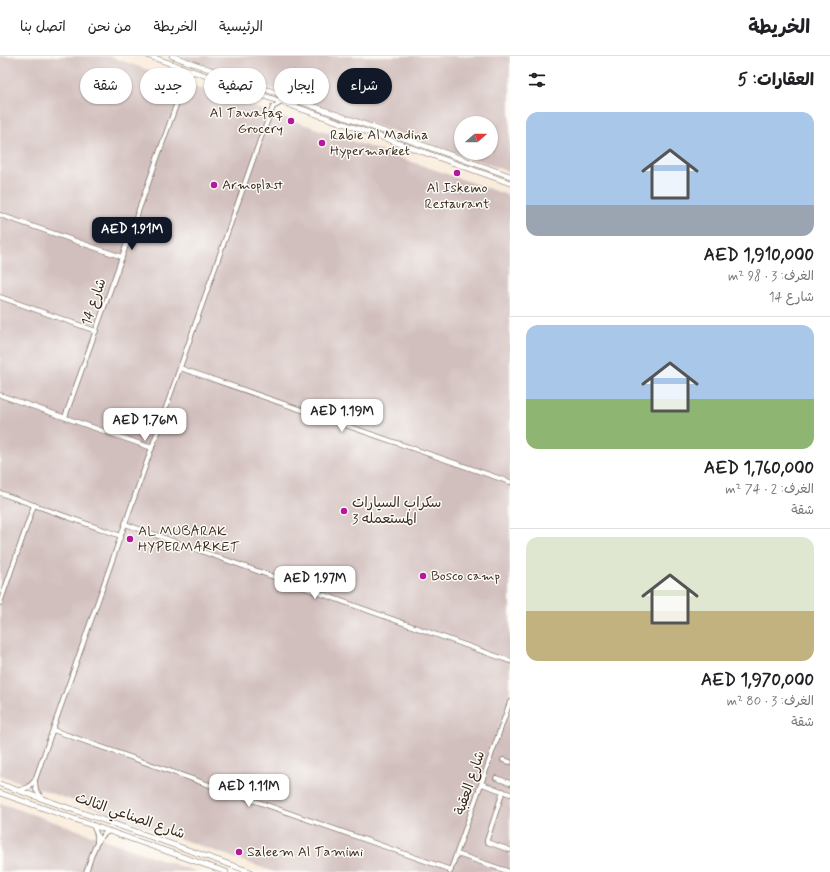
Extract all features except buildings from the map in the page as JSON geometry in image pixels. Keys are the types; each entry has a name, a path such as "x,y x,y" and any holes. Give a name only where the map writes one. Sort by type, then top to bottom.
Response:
{"main road":[{"path":"149,56 180,68"},
{"path":"172,56 510,176"},
{"path":"196,73 274,99"},
{"path":"288,104 510,183"},
{"name":"شارع الصناعي الثالث","path":"0,784 252,872"},
{"name":"شارع الصناعي الثالث","path":"0,793 226,872"}],"street":[{"path":"268,97 271,110"},
{"name":"شارع 14","path":"65,417 176,104"},
{"path":"20,790 29,787 35,780 271,110 275,104"},
{"path":"0,215 122,257"},
{"path":"0,297 96,331"},
{"path":"180,368 510,482"},
{"path":"0,395 152,448"},
{"path":"0,493 121,536"},
{"path":"0,603 34,505"},
{"path":"125,524 510,660"},
{"name":"شارع العقبة","path":"451,871 510,702"},
{"path":"53,730 451,871"},
{"path":"503,760 510,762"},
{"path":"496,778 510,783"},
{"path":"35,780 36,790 42,798"},
{"path":"482,784 510,794"},
{"path":"503,791 487,842 510,850"},
{"path":"93,825 97,835 97,842"},
{"path":"86,872 97,842 102,835 109,831"},
{"path":"457,854 510,872"}],"shaded area":[{"path":"0,56 108,56 142,68 140,68 140,104 196,104 196,87 204,89 204,104 246,104 510,196 510,872 274,872 0,775"},
{"path":"177,56 510,56 510,172 476,160 498,160 498,116 454,116 454,152 315,104 329,104 329,68 274,68 274,90 266,87 266,68 211,68"},
{"path":"0,803 197,872 0,872"}],"place":[{"name":"Al Tawafaq Grocery","path":"291,121"},
{"name":"Rabie Al Madina Hypermarket","path":"322,143"},
{"name":"Al Iskemo Restaurant","path":"457,173"},
{"name":"Armoplast","path":"214,185"},
{"name":"سكراب السيارات المستعمله 3","path":"344,511"},
{"name":"AL MUBARAK HYPERMARKET","path":"130,539"},
{"name":"Bosco camp","path":"423,576"},
{"name":"Saleem Al Tamimi","path":"239,852"}]}
